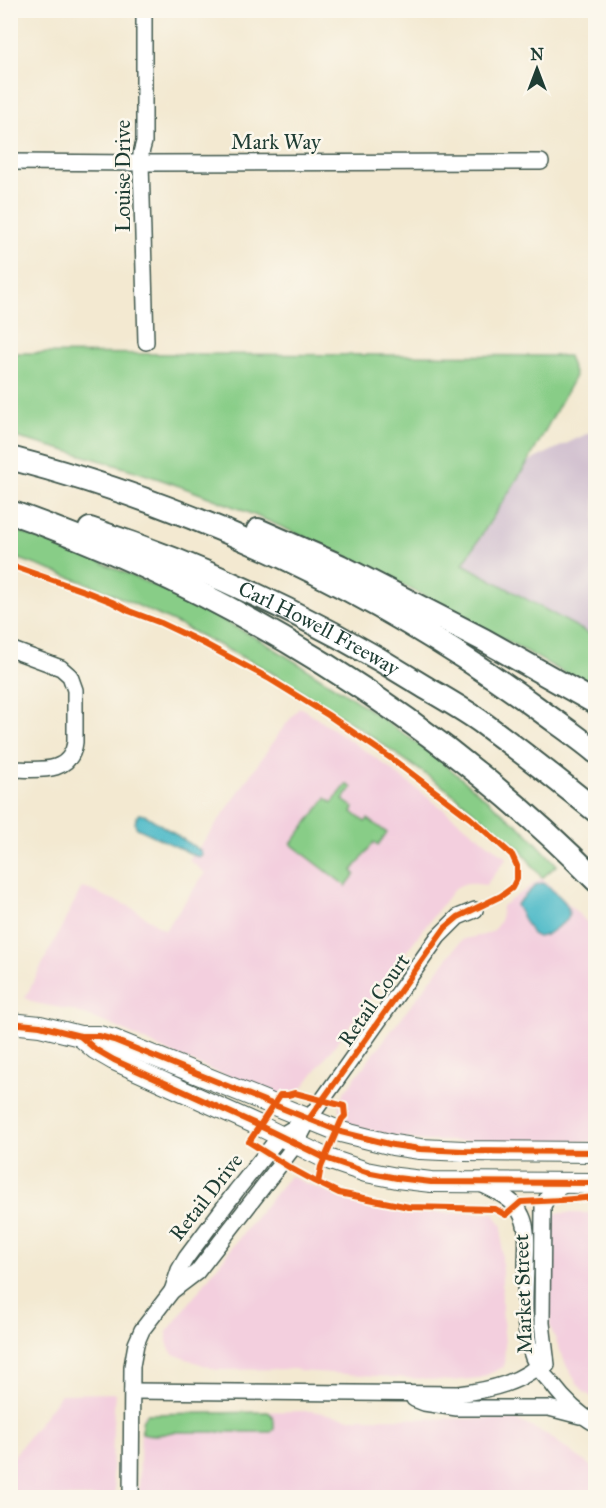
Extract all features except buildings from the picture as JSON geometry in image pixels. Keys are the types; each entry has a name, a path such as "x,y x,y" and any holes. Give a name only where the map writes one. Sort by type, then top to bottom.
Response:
{"highway":[{"path":"10,458 209,511 266,533 340,566 474,634 596,703"},
{"path":"47,468 139,498 221,529 322,576 402,619 495,678 596,752"},
{"name":"Carl Howell Freeway","path":"10,506 54,517 128,541 213,574 297,613 379,658 483,724 596,811"},
{"path":"10,512 139,564 231,609 309,655 396,713 464,763 542,828 596,880"}],"main road":[{"path":"10,1023 40,1026 80,1036 99,1036 114,1040 354,1136 406,1148 596,1152"},
{"path":"80,1036 114,1060 331,1160 356,1169 424,1181 596,1183"}],"street":[{"name":"Louise Drive","path":"144,10 144,142 141,163 146,342"},
{"name":"Mark Way","path":"10,162 541,162"},
{"path":"10,649 61,668 70,676 75,690 75,748 69,759 58,767 10,769"},
{"name":"Retail Court","path":"309,1119 438,937 458,917 475,910"},
{"name":"Retail Drive","path":"131,1497 132,1366 136,1344 142,1330 172,1291 197,1272 288,1140 309,1119"},
{"name":"Market Street","path":"479,1183 516,1206 523,1217 526,1235 525,1312 527,1331 532,1356 542,1363"},
{"name":"Market Street","path":"568,1183 550,1193 543,1206 542,1363 549,1380 568,1404 589,1420"},
{"path":"132,1391 458,1394 480,1391 513,1381 542,1363"},
{"path":"397,1394 424,1403 457,1408 549,1408 589,1420"}],"shaded area":[{"path":"595,430 595,637 463,565 528,462"},
{"path":"300,707 376,758 507,858 486,885 467,883 454,889 300,1091 289,1098 275,1096 168,1052 114,1026 71,1010 35,1003 25,998 82,887 131,907 165,930 205,873 189,860"},
{"path":"542,878 595,930 595,1142 424,1141 352,1126 340,1113 339,1108 344,1092 459,943 464,939 493,931 501,918 502,906"},
{"path":"290,1176 333,1195 391,1209 447,1213 493,1213 502,1225 504,1367 480,1378 452,1381 295,1369 217,1370 173,1354 167,1341 167,1332"},
{"path":"554,1213 595,1213 595,1399 584,1392 575,1380 550,1326 550,1222"},
{"path":"115,1393 112,1476 115,1497 11,1497 11,1460 61,1394"},
{"path":"312,1411 348,1418 514,1419 548,1435 595,1469 595,1497 139,1498 141,1422 146,1413"}],"green space":[{"path":"10,353 568,356 575,376 528,462 463,564 595,637 595,690 404,586 256,516 182,487 133,471 11,436"},
{"path":"10,528 94,559 173,594 262,641 342,691 430,752 528,834 557,865 542,878 519,848 448,790 358,727 269,671 182,626 100,588 11,556"},
{"path":"347,784 352,788 343,800 354,808 352,812 365,822 368,819 387,833 378,845 374,842 352,871 355,874 346,886 291,844 326,798 332,803"},
{"path":"268,1412 274,1419 274,1429 271,1432 172,1432 154,1435 142,1433 142,1423 147,1414"}],"water":[{"path":"140,814 147,816 201,851 202,855 198,857 137,828 136,821"},
{"path":"542,883 563,900 569,915 567,920 546,935 538,937 532,934 516,905 536,885"}],"cycle path":[{"path":"10,565 87,592 161,623 268,678 328,715 392,759 470,818 512,855 517,866 517,878 512,888 501,896 458,917 445,928 309,1119"},
{"path":"10,1023 40,1026 80,1036 99,1036 114,1040 341,1132 393,1145 464,1151 596,1152"},
{"path":"80,1036 95,1049 114,1060 325,1158 366,1172 431,1182 596,1183"},
{"path":"318,1183 321,1167 345,1116 344,1106 295,1093 280,1095 249,1142 292,1169 314,1181 339,1193 409,1207 495,1209 506,1215 521,1202 596,1197"}]}
